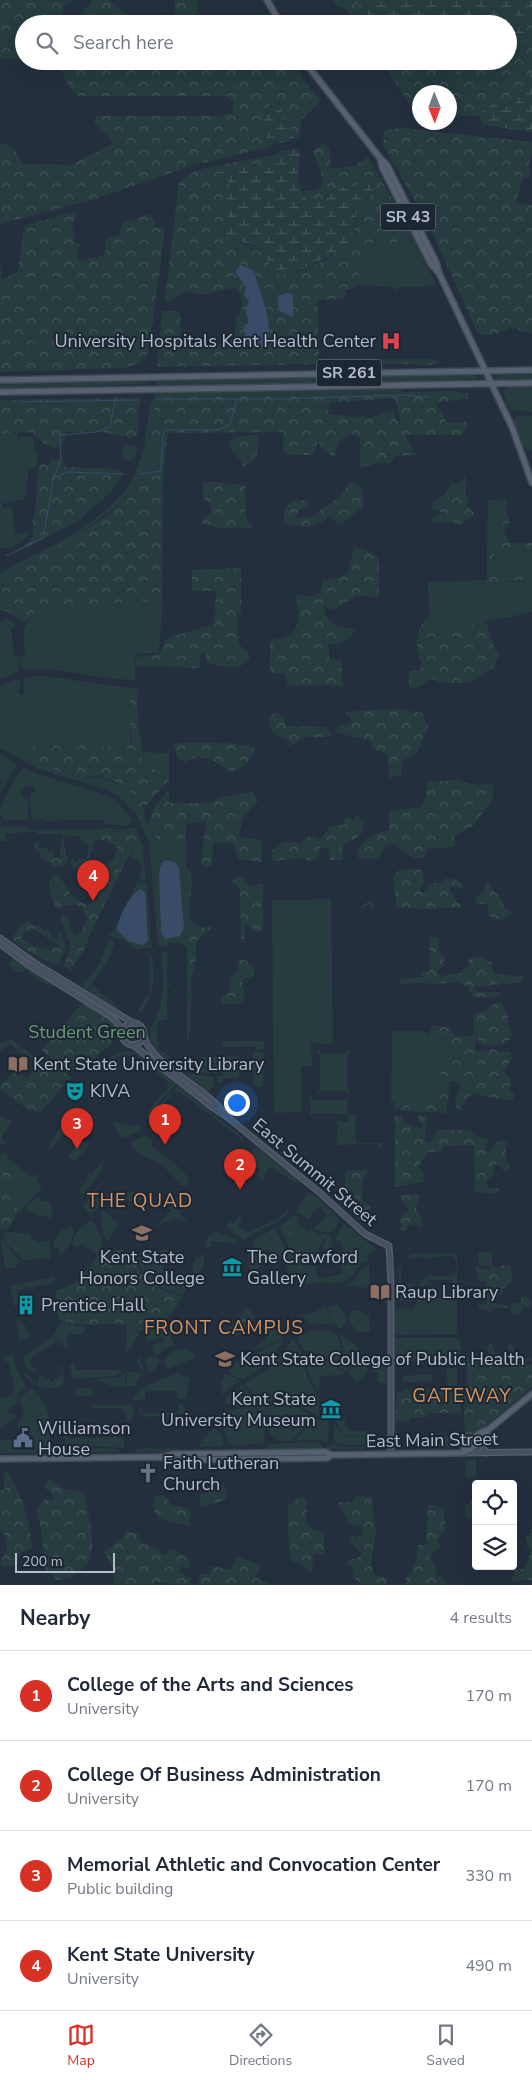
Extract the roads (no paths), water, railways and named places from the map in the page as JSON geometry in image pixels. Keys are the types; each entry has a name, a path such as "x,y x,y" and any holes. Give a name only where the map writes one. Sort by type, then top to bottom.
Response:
{"main road":[{"path":"267,0 276,15"},
{"name":"SR 43","path":"311,70 380,158 382,167 431,264 438,274 512,427 532,483"},
{"name":"SR 261","path":"0,380 532,370"},
{"name":"SR 261","path":"0,392 532,383"},
{"path":"0,938 38,965 117,1014 142,1027 145,1034 140,1043 133,1045 124,1040 123,1030 113,1018 27,964 0,944"},
{"path":"123,1030 127,1025 133,1023"},
{"name":"East Summit Street","path":"145,1034 148,1046 220,1108 226,1116"},
{"name":"East Summit Street","path":"133,1045 226,1116 319,1192 366,1234 389,1246 391,1283 391,1454"},
{"path":"462,1453 468,1444 483,1431 488,1430 532,1394"},
{"path":"462,1453 469,1450 486,1436 488,1430"},
{"path":"482,1439 482,1446 486,1453"},
{"name":"East Main Street","path":"0,1459 162,1457 173,1454 326,1452 332,1455 532,1452"}],"water":[{"path":"241,265 254,271 263,299 269,329 269,338 266,346 254,348 245,344 244,326 248,323 246,308 249,301 244,296 246,286 235,272"},
{"path":"287,293 293,295 292,317 278,310 279,296"},
{"path":"165,860 175,862 179,868 184,928 180,936 165,939 161,933 159,875 160,867"},
{"path":"141,889 145,892 148,941 143,945 128,941 117,930 119,919 125,907 132,896"}],"waterway":[{"path":"157,399 283,399 401,395 428,397"},
{"path":"140,474 161,471 163,434 167,430 218,430 230,424 237,399"},
{"path":"19,402 138,400"},
{"path":"115,401 110,427 96,432 60,435 61,460 55,474 57,476 68,472 124,474"},
{"path":"6,555 43,539 54,475"},
{"path":"361,908 370,902"},
{"path":"370,903 373,908"}],"place":[{"name":"University Hospitals Kent Health Center","path":"391,341"},
{"name":"Kent State University","path":"93,901"},
{"name":"Kent State University Library","path":"18,1064"},
{"name":"KIVA","path":"75,1091"},
{"name":"College of the Arts and Sciences","path":"165,1145"},
{"name":"Memorial Athletic and Convocation Center","path":"77,1149"},
{"name":"College Of Business Administration","path":"240,1190"},
{"name":"Kent State Honors College","path":"142,1233"},
{"name":"The Crawford Gallery","path":"232,1267"},
{"name":"Raup Library","path":"380,1292"},
{"name":"Prentice Hall","path":"26,1305"},
{"name":"Kent State College of Public Health","path":"225,1359"},
{"name":"Kent State University Museum","path":"331,1409"},
{"name":"Williamson House","path":"23,1438"},
{"name":"Faith Lutheran Church","path":"148,1473"}],"district":[{"name":"THE QUAD","path":"140,1201"},
{"name":"FRONT CAMPUS","path":"224,1328"},
{"name":"GATEWAY","path":"462,1396"}],"park label":[{"name":"Student Green","path":"87,1032"}]}
